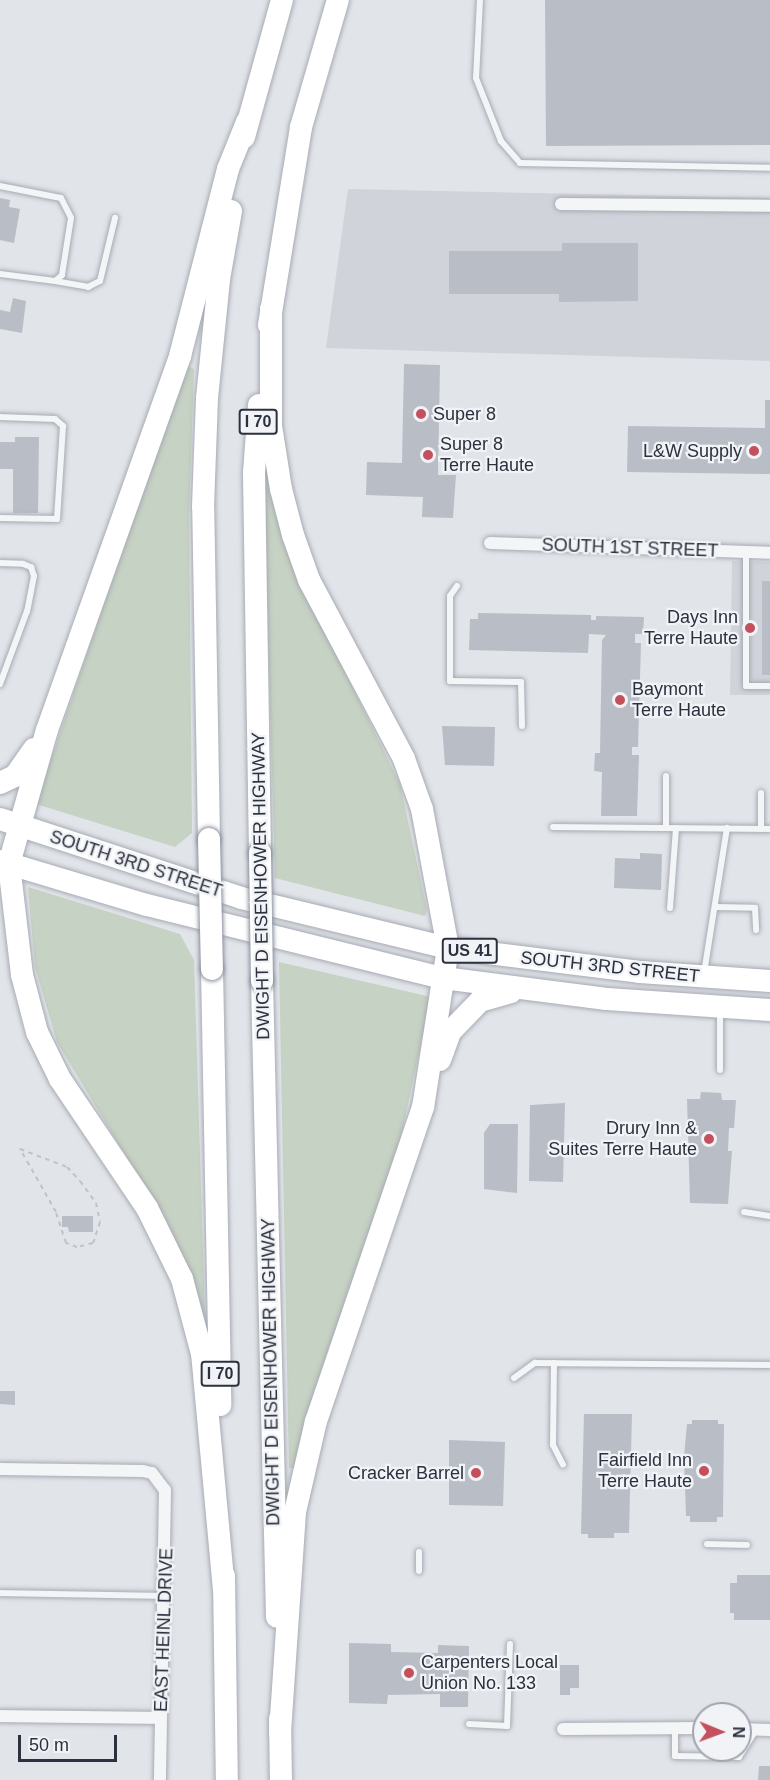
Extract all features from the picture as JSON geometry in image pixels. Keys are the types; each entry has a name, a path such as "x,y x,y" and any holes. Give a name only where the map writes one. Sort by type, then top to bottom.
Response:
{"highway":[{"name":"I 70","path":"227,1780 203,507 207,398 219,279 247,122 282,0"},
{"name":"DWIGHT D EISENHOWER HIGHWAY","path":"281,1780 262,981 254,473 271,309 301,127 339,0"},
{"path":"224,1590 202,1354 182,1279 147,1208 60,1080 37,1032 22,975 5,862 9,823 47,730 180,356 228,169 247,122"},
{"path":"271,309 271,426 280,489 293,535 314,590 387,723 422,809 448,948 423,1107"},
{"path":"0,783 15,776 47,730"},
{"name":"SOUTH 3RD STREET","path":"9,823 242,898 448,948 557,963 770,981"},
{"name":"SOUTH 3RD STREET","path":"5,862 159,908 443,978 518,990 720,1008 770,1010"},
{"path":"280,1731 298,1500 316,1421 450,1032 480,1001 518,990"}],"street":[{"path":"561,204 770,206"},
{"name":"SOUTH 1ST STREET","path":"490,543 770,553"},
{"name":"EAST HEINL DRIVE","path":"0,1469 143,1471 160,1481 167,1504 160,1780"},
{"path":"0,1716 161,1718"},
{"path":"563,1729 692,1728"},
{"path":"752,1729 770,1730"}],"lane":[{"path":"480,0 476,78 501,141 520,163 770,168"},
{"path":"0,186 62,198 67,205 71,218 62,275 55,281"},
{"path":"0,274 88,287 100,280 115,218"},
{"path":"0,417 55,419 63,426 57,519 0,518"},
{"path":"746,552 746,686 770,686"},
{"path":"0,563 23,564 31,567 34,576 27,611 0,684"},
{"path":"457,586 450,596 450,681 521,682 522,726"},
{"path":"666,776 666,828"},
{"path":"761,793 761,829"},
{"path":"553,827 770,829"},
{"path":"670,908 676,828"},
{"path":"704,977 728,828"},
{"path":"716,907 755,908 756,930"},
{"path":"720,1008 720,1070"},
{"path":"744,1212 770,1216"},
{"path":"514,1378 535,1363 770,1365"},
{"path":"554,1363 553,1445 563,1465"},
{"path":"707,1544 747,1545"},
{"path":"419,1552 419,1571"},
{"path":"0,1593 165,1596"},
{"path":"469,1724 507,1726 510,1644"},
{"path":"675,1728 675,1755 692,1754"},
{"path":"752,1736 756,1729"}],"path":[{"path":"20,1149 67,1167 80,1181 96,1203 100,1222 93,1243 77,1247 66,1243 56,1212 20,1149"}],"shaded area":[{"path":"348,189 770,198 770,361 326,348"},
{"name":"Days Inn Terre Haute","path":"732,561 770,562 770,695 730,695"}],"green space":[{"path":"185,365 194,369 189,516 192,833 175,847 36,804"},
{"path":"270,477 344,670 400,784 427,910 425,916 275,878 265,521 266,478"},
{"path":"28,887 180,934 194,960 205,1317 199,1317 170,1239 174,1236 57,1042 35,967"},
{"path":"279,962 431,997 395,1165 299,1468 289,1468"}],"building":[{"path":"545,0 770,0 770,145 546,146"},
{"path":"0,198 10,200 9,207 20,209 14,243 0,240"},
{"path":"562,243 638,243 638,301 559,302 559,294 449,294 449,251 562,251"},
{"path":"13,298 26,301 22,333 0,329 0,310 10,312"},
{"name":"Super 8","path":"404,364 440,365 438,475 456,475 453,518 422,517 423,497 366,495 367,462 402,463"},
{"path":"765,400 770,400 770,474 627,472 628,426 765,428"},
{"path":"15,437 39,437 38,513 13,513 13,469 0,469 0,442 15,442"},
{"path":"762,581 770,581 770,675 762,675"},
{"name":"Baymont Terre Haute","path":"478,613 591,615 591,620 596,620 596,616 644,617 643,634 635,634 635,643 641,643 638,747 632,747 632,755 639,755 637,816 601,816 602,772 594,771 595,753 600,753 602,640 606,635 589,634 588,653 469,650 470,619 478,619"},
{"path":"442,726 495,727 494,766 445,765"},
{"path":"640,853 662,854 661,890 614,888 615,858 640,859"},
{"name":"Drury Inn & Suites Terre Haute","path":"701,1092 721,1093 722,1100 736,1100 734,1128 729,1128 728,1151 732,1151 728,1204 690,1203 687,1099 700,1099"},
{"path":"565,1103 563,1182 529,1181 530,1105"},
{"path":"490,1124 518,1124 517,1193 484,1189 484,1133"},
{"path":"62,1216 93,1216 93,1232 69,1232 68,1227 62,1227"},
{"path":"0,1391 15,1391 15,1405 0,1404"},
{"path":"584,1414 632,1414 629,1533 614,1533 614,1538 588,1538 588,1534 581,1534"},
{"name":"Fairfield Inn Terre Haute","path":"692,1420 718,1420 718,1424 724,1424 723,1517 717,1517 717,1522 690,1522 690,1516 686,1516 684,1456 687,1424 692,1424"},
{"name":"Cracker Barrel","path":"449,1440 505,1442 503,1506 449,1505"},
{"path":"737,1575 770,1575 770,1620 734,1620 734,1613 730,1613 730,1583 737,1583"},
{"name":"Carpenters Local Union No. 133","path":"349,1643 391,1644 391,1652 438,1653 438,1645 469,1646 468,1707 440,1707 440,1694 388,1695 387,1704 349,1703"},
{"path":"560,1665 579,1665 579,1688 570,1688 570,1695 560,1695"},
{"path":"759,1766 770,1766 770,1780 758,1780"}],"place":[{"name":"Super 8","path":"421,414"},
{"name":"L&W Supply","path":"754,451"},
{"name":"Super 8 Terre Haute","path":"428,455"},
{"name":"Days Inn Terre Haute","path":"750,628"},
{"name":"Baymont Terre Haute","path":"620,700"},
{"name":"Drury Inn & Suites Terre Haute","path":"709,1139"},
{"name":"Fairfield Inn Terre Haute","path":"704,1471"},
{"name":"Cracker Barrel","path":"476,1473"},
{"name":"Carpenters Local Union No. 133","path":"409,1673"}]}
